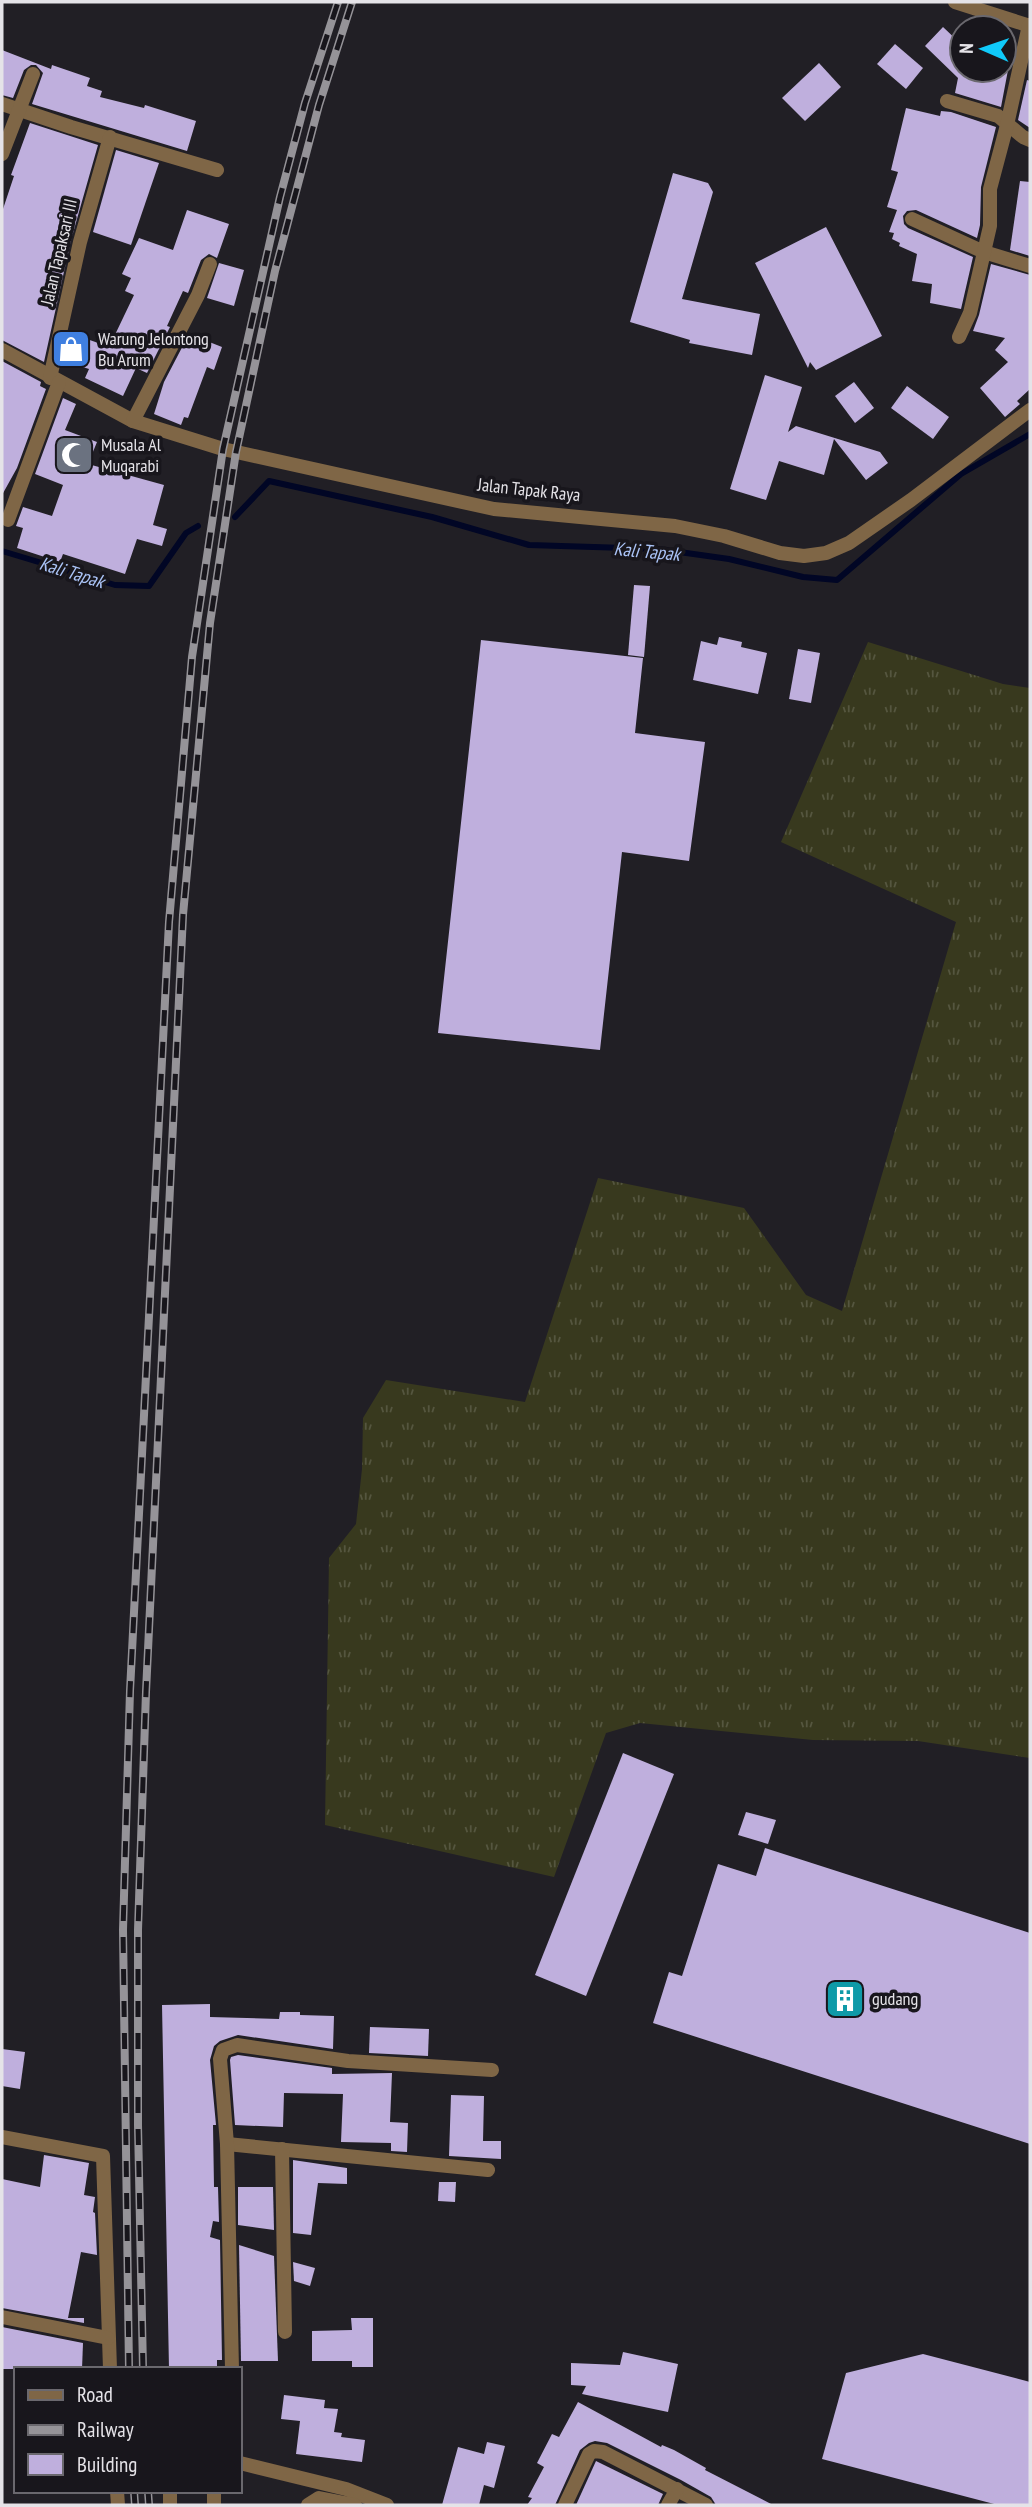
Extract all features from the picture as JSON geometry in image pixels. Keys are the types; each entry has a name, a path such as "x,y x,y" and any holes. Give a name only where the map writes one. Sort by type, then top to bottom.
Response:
{"street":[{"path":"955,2 1029,26 990,188 990,226 970,313 960,337"},
{"path":"2,154 33,74"},
{"path":"947,101 998,116 1030,140"},
{"path":"2,104 71,128 218,170"},
{"name":"Jalan Tapaksari III","path":"8,520 55,380 83,230 110,137"},
{"path":"912,219 984,252 1030,265"},
{"path":"133,421 198,295 210,264"},
{"name":"Jalan Tapak Raya","path":"2,350 133,421 223,449 494,509 675,526 724,536 780,553 804,556 826,553 849,543 1030,410"},
{"path":"232,2367 227,2144 220,2059 223,2050 230,2046 348,2061 492,2070"},
{"path":"2,2137 103,2156 110,2367"},
{"path":"227,2144 488,2170"},
{"path":"282,2149 285,2332"},
{"path":"2,2317 108,2338"},
{"path":"565,2505 589,2454 594,2451 603,2452 706,2505"},
{"path":"242,2463 346,2489 387,2505"},
{"path":"668,2505 677,2489"},
{"path":"308,2505 319,2498 355,2505"}],"green space":[{"path":"868,642 1003,684 1030,688 1030,1758 918,1741 813,1740 640,1723 606,1733 554,1877 325,1825 329,1558 356,1524 362,1469 363,1418 386,1380 525,1402 598,1178 744,1208 806,1295 842,1311 956,922 781,842"}],"building":[{"path":"943,27 948,32 948,68 925,46"},
{"path":"895,44 923,68 906,89 877,64"},
{"path":"2,50 51,69 52,65 90,78 87,86 102,91 100,97 144,108 145,105 196,121 187,151 32,104 43,73 36,65 24,70 13,98 2,95"},
{"path":"819,63 841,87 805,121 782,98"},
{"path":"1027,80 1030,81 1030,128 1018,120"},
{"path":"957,84 1005,84 1001,107 955,93"},
{"path":"906,108 940,116 941,111 951,112 996,127 981,187 977,238 916,210 907,211 903,216 904,224 908,228 973,257 961,309 930,303 932,284 912,281 917,254 899,246 900,243 892,239 894,233 889,232 897,210 887,207 898,172 891,170"},
{"path":"30,123 98,145 71,240 44,362 2,340 2,212 14,176 11,175"},
{"path":"116,150 159,163 131,245 93,232"},
{"path":"673,173 708,183 713,192 682,299 760,314 752,355 689,343 690,340 630,322"},
{"path":"1020,181 1030,182 1030,256 1010,250"},
{"path":"187,210 229,224 217,258 209,254 201,260 188,293 183,291 167,326 170,327 147,373 136,368 123,396 85,378 89,369 64,361 70,333 101,344 105,337 112,341 134,295 125,291 131,278 122,274 139,238 173,250"},
{"path":"826,227 882,336 816,370 810,362 808,368 755,263"},
{"path":"219,263 244,270 234,306 207,298"},
{"path":"991,264 1030,275 1030,389 1017,401 1020,404 1005,417 980,388 1008,362 995,350 1005,338 973,331"},
{"path":"189,334 222,347 214,370 207,367 188,418 184,417 181,425 154,414 164,382"},
{"path":"2,361 41,382 40,386 46,389 17,468 2,495"},
{"path":"765,375 802,387 788,432 796,426 880,452 888,463 866,480 834,439 824,475 779,461 766,500 730,489"},
{"path":"854,382 874,408 855,423 835,396"},
{"path":"907,386 949,417 933,439 891,408"},
{"path":"63,398 76,404 65,430 97,442 88,464 164,485 153,525 167,529 162,546 137,539 125,574 63,554 60,562 17,548 23,528 16,526 23,507 52,516 63,485 35,474"},
{"path":"634,585 650,586 644,657 628,655"},
{"path":"719,637 742,642 741,647 767,653 758,694 693,680 701,641 717,645"},
{"path":"481,640 643,658 635,733 705,742 689,861 622,852 600,1050 438,1033"},
{"path":"798,649 820,653 811,703 789,699"},
{"path":"623,1753 674,1774 586,1996 535,1975"},
{"path":"746,1812 776,1820 768,1844 738,1835"},
{"name":"gudang","path":"765,1848 1030,1933 1030,2144 653,2023 669,1972 682,1976 718,1864 756,1876"},
{"path":"210,2004 210,2017 279,2019 280,2012 334,2016 333,2049 238,2035 214,2046 210,2060 216,2125 213,2125 214,2187 218,2187 219,2222 213,2221 210,2237 220,2240 222,2360 217,2360 217,2367 169,2367 162,2005"},
{"path":"370,2027 429,2029 428,2056 369,2053"},
{"path":"2,2049 25,2052 20,2089 2,2086"},
{"path":"238,2055 332,2068 332,2074 392,2073 390,2122 408,2123 407,2152 391,2151 391,2143 341,2142 343,2094 284,2093 283,2127 235,2125 230,2060"},
{"path":"451,2095 484,2096 483,2141 501,2141 501,2159 449,2156"},
{"path":"44,2155 89,2163 84,2195 95,2197 93,2212 97,2255 81,2252 68,2318 84,2318 84,2323 2,2308 2,2179 40,2187"},
{"path":"293,2160 347,2168 347,2184 318,2183 311,2235 293,2233"},
{"path":"439,2182 456,2182 455,2202 438,2201"},
{"path":"238,2187 273,2187 274,2230 238,2225"},
{"path":"239,2245 274,2256 278,2361 241,2361"},
{"path":"293,2262 315,2268 310,2286 294,2281"},
{"path":"351,2318 373,2318 373,2367 352,2367 352,2361 312,2361 312,2331 352,2330"},
{"path":"2,2327 83,2343 82,2367 2,2369"},
{"path":"623,2352 678,2364 668,2412 582,2394 586,2386 571,2385 571,2363 620,2365"},
{"path":"923,2354 1030,2382 1030,2505 998,2505 822,2459 846,2373"},
{"path":"284,2395 325,2400 324,2408 338,2409 334,2432 342,2433 341,2437 365,2440 362,2462 296,2454 300,2421 281,2419"},
{"path":"578,2402 661,2447 662,2445 674,2450 706,2468 705,2470 773,2505 716,2505 711,2497 681,2480 607,2443 595,2441 580,2450 555,2505 527,2505 532,2498 528,2497 544,2467 537,2463 552,2434 559,2437"},
{"path":"487,2442 505,2446 494,2488 484,2485 479,2505 442,2505 458,2447 484,2454"},
{"path":"596,2461 663,2494 658,2505 576,2505"}],"waterway":[{"name":"Kali Tapak","path":"235,517 269,481 432,517 529,545 658,549 729,559 803,577 837,580 961,474 1030,434"},
{"name":"Kali Tapak","path":"2,551 115,585 149,586 186,533 198,526"}],"railway":[{"path":"129,2367 123,1930 130,1691 169,922 192,657 223,449 280,197 305,103 338,2"},
{"path":"143,2367 138,2125 138,1930 146,1692 183,915 210,623 236,452 275,271 319,105 352,2"},
{"path":"134,2493 135,2505"},
{"path":"148,2493 149,2505"}],"place":[{"name":"Warung Jelontong Bu Arum","path":"71,349"},
{"name":"Musala Al Muqarabi","path":"74,455"},
{"name":"gudang","path":"845,1999"}]}
